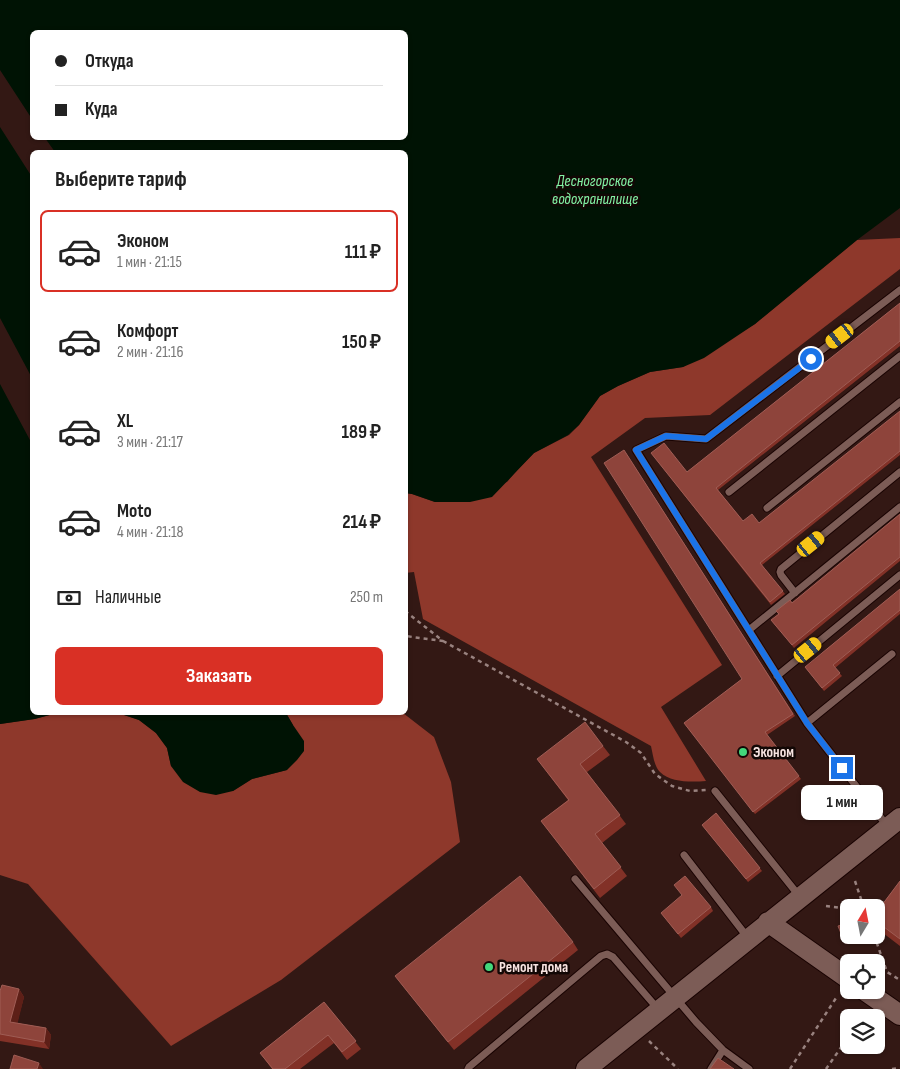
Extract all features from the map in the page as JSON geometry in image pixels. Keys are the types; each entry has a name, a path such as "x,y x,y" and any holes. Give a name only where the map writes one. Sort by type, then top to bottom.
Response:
{"street":[{"path":"586,1069 894,822"},
{"path":"768,922 840,973"},
{"path":"876,999 900,1016"}],"lane":[{"path":"894,822 807,723 636,450 666,436 706,439 900,290"},
{"path":"730,492 900,356"},
{"path":"767,508 900,402"},
{"path":"795,593 781,575 781,569 900,472"},
{"path":"749,630 900,507"},
{"path":"777,676 900,575"},
{"path":"807,723 892,654"},
{"path":"715,791 800,898"},
{"path":"684,854 748,939"},
{"path":"575,879 696,1022 723,1050 750,1069"},
{"path":"468,1069 601,956 607,954 613,957 658,1010"},
{"path":"711,1069 723,1050"}],"path":[{"path":"408,613 444,641 626,742 641,754 655,774 672,786 690,791 715,791"},
{"path":"408,636 444,641"},
{"path":"855,882 861,899"},
{"path":"826,906 840,908"},
{"path":"877,944 887,972 900,980"},
{"path":"790,1069 836,998"},
{"path":"644,1037 678,1069"},
{"path":"826,1069 840,1049"},
{"path":"892,1069 900,1068"}],"shaded area":[{"path":"900,238 900,269 710,415 645,418 591,457 722,665 661,707 706,781 682,781 665,776 656,767 651,746 423,619 414,572 408,573 408,493 435,502 507,482 534,453 569,435 579,425 600,396 650,372 683,367 755,324 857,240"},
{"path":"49,715 124,715 139,720 156,733 167,748 171,766 233,791 252,779 287,770 293,725 287,715 406,715 434,737 451,782 460,842 281,980 171,1046 28,884 0,875 0,724"}],"water":[{"name":"Десногорское водохранилище","path":"0,0 900,0 900,208 857,240 755,324 704,358 683,367 650,372 600,396 579,425 568,435 534,453 492,497 470,502 435,502 408,493 408,150 30,150 30,715 50,715 0,724"},
{"path":"124,715 287,715 304,741 304,751 287,770 252,779 233,791 216,795 200,792 183,782 171,766 167,748 156,733 139,720"}],"pier":[{"path":"0,70 30,116 30,140 46,140 54,150 30,150 30,174 0,127"},
{"path":"0,318 30,374 30,440 0,384"}],"building":[{"path":"900,303 900,341 716,488 743,521 752,514 759,523 900,411 900,451 760,563 783,591 770,602 651,453 664,443 687,472"},
{"path":"624,450 793,714 765,732 799,776 753,812 684,723 742,679 604,463"},
{"path":"900,514 900,557 792,645 771,620 779,614 776,611 790,600 792,603"},
{"path":"900,589 900,610 833,665 840,673 822,688 805,667"},
{"path":"585,722 603,746 580,764 620,815 595,834 621,867 594,889 541,821 569,800 537,759"},
{"path":"716,813 760,868 746,879 702,825"},
{"name":"Ремонт дома","path":"520,876 573,942 448,1042 395,976"},
{"path":"685,876 711,907 678,934 661,913 682,895 674,885"},
{"path":"900,881 900,939 885,928 885,901"},
{"path":"2,985 19,989 10,1022 46,1028 44,1042 0,1034 0,991"},
{"path":"324,1002 356,1041 342,1052 328,1035 285,1069 273,1069 260,1053"},
{"path":"14,1055 39,1063 37,1069 10,1069"},
{"path":"718,1058 734,1069 710,1069"}],"place":[{"name":"Эконом","path":"743,752"},
{"name":"Ремонт дома","path":"489,967"}],"route":[{"path":"811,359 706,439 666,436 636,450 807,723 842,768"}]}
